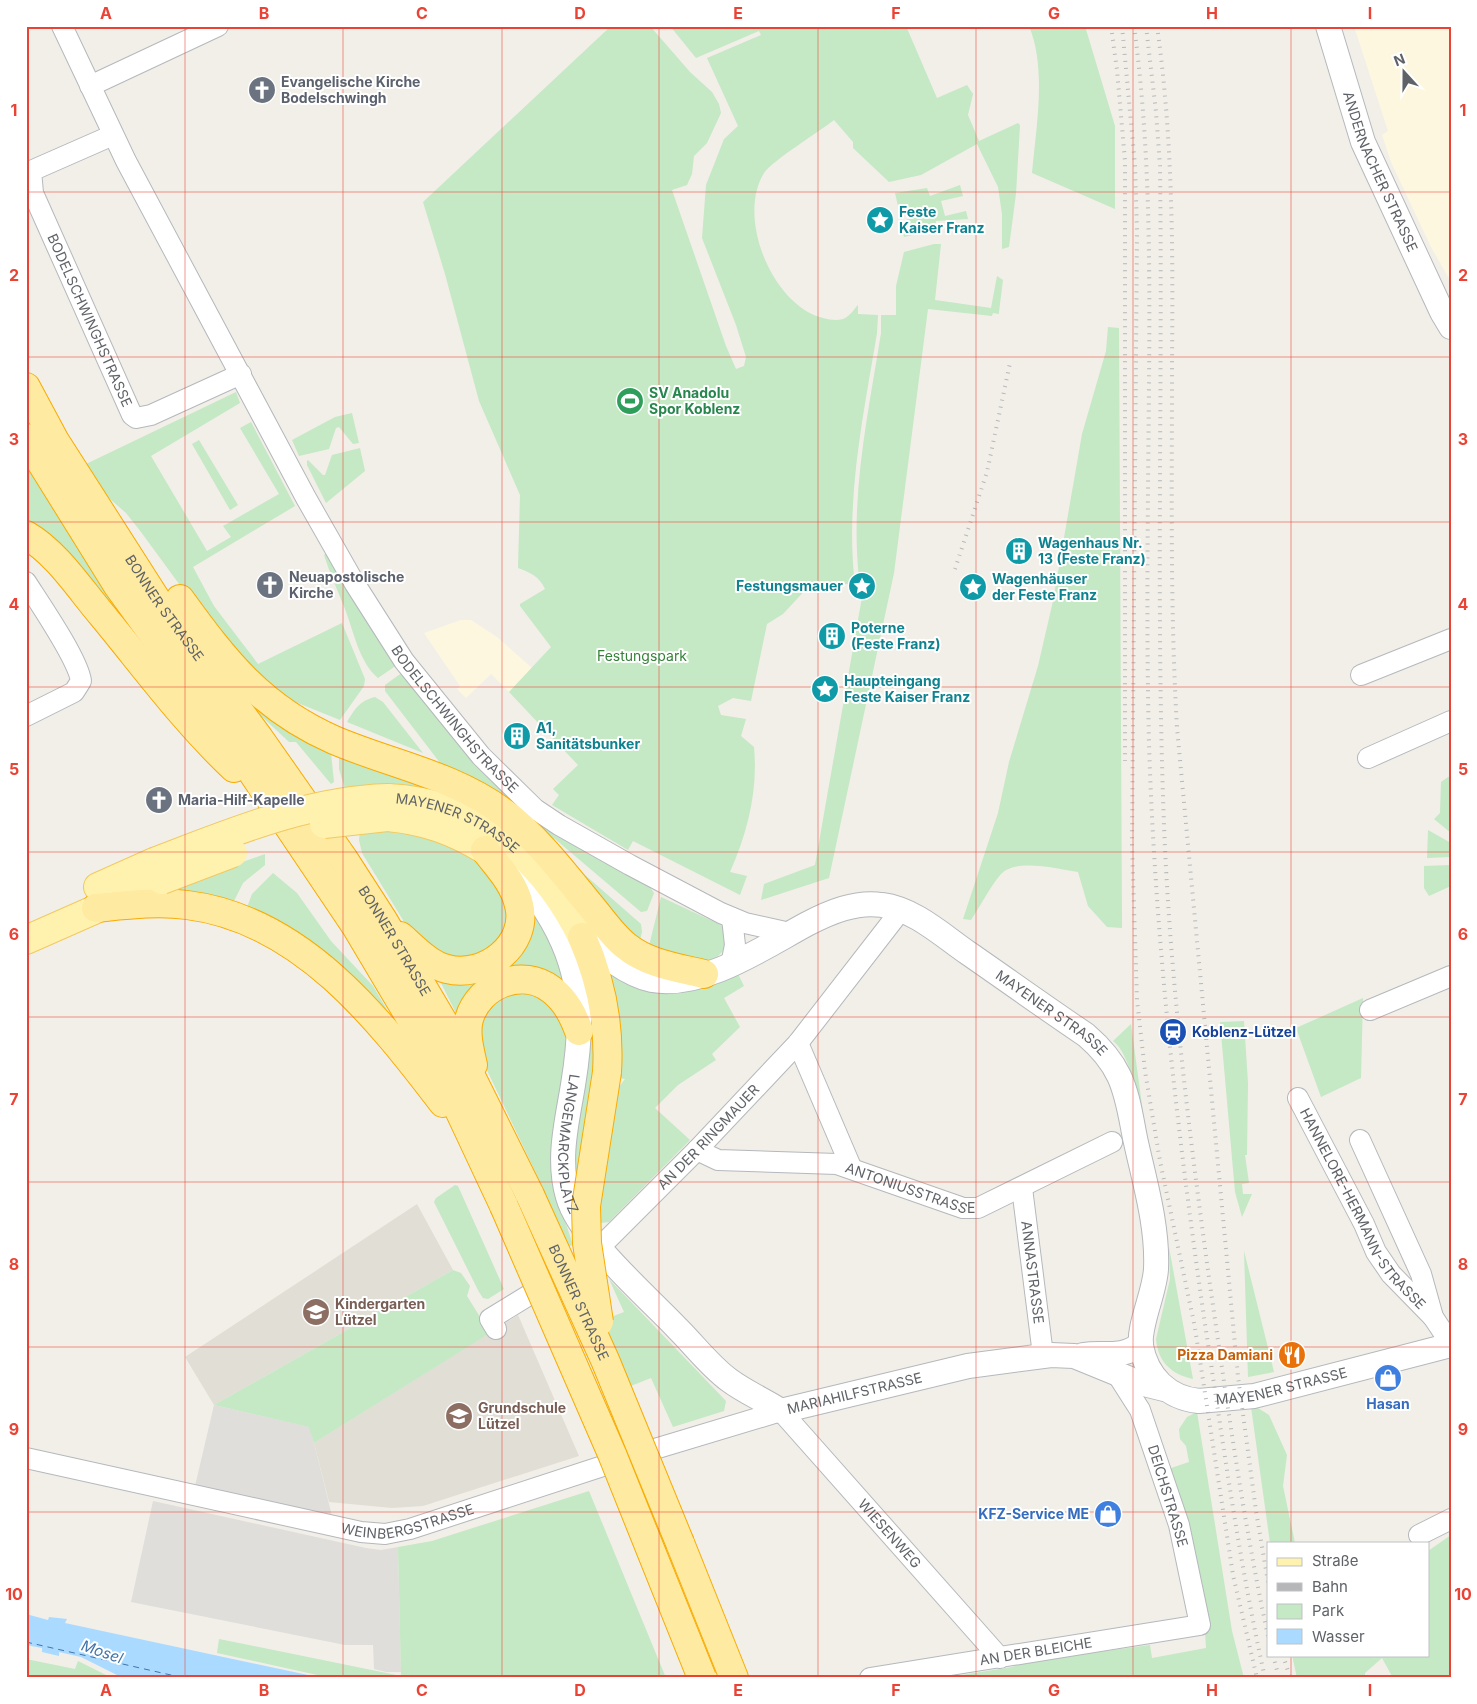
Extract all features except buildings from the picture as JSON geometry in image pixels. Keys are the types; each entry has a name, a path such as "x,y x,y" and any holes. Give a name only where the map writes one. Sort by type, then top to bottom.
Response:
{"highway":[{"name":"BONNER STRASSE","path":"26,387 55,441 156,599 310,810 383,920 448,1030 530,1194 605,1360 734,1678"},
{"name":"BONNER STRASSE","path":"26,438 118,586 334,892 436,1061 504,1206 612,1454 702,1678"},
{"path":"84,486 129,530 224,657 264,699 302,724 328,737 457,785 503,812 542,846 625,957 653,971 704,974"},
{"path":"26,535 44,548 70,576 191,724 235,769 270,799"},
{"path":"383,920 432,963 446,969 466,971 485,966 500,956 513,944 521,917 511,885 485,850"},
{"path":"96,908 165,903 207,908 253,924 298,948 327,972 385,1031 477,1148"},
{"path":"582,937 592,960 604,1007 608,1050 607,1072 590,1177 586,1216 590,1267 605,1360"},
{"path":"478,1091 468,1042 469,1021 474,1005 493,987 522,979 537,982 551,988 568,1007 579,1031"}],"main road":[{"name":"MAYENER STRASSE","path":"26,921 158,871 260,824 346,801 388,807 436,804 467,815 489,828 526,858 544,877 562,901 582,937"},
{"name":"MAYENER STRASSE","path":"388,807 407,818 444,828 485,850"},
{"name":"MAYENER STRASSE","path":"26,940 96,908 158,871"}],"street":[{"name":"BODELSCHWINGHSTRASSE","path":"62,26 113,135 346,569 406,664 481,756 535,808 559,825 732,918 790,933"},
{"path":"90,86 189,32 218,26"},
{"name":"ANDERNACHER STRASSE","path":"1328,26 1363,142 1448,319"},
{"name":"BODELSCHWINGHSTRASSE","path":"113,135 28,167 33,193 132,415 136,418 151,415 241,374"},
{"path":"26,582 67,649 80,674 81,681 74,692 26,716"},
{"path":"1362,675 1451,639"},
{"path":"1368,758 1451,721"},
{"name":"MAYENER STRASSE","path":"485,850 514,870 526,883 562,940 578,985 579,1031"},
{"name":"MAYENER STRASSE","path":"704,974 731,964 817,918 849,906 883,905 901,910 939,932 1098,1045 1114,1066 1120,1078 1129,1108 1155,1243 1156,1268 1154,1287 1141,1344"},
{"name":"AN DER RINGMAUER","path":"496,1329 490,1319 582,1263 600,1248 697,1150 798,1043 901,910"},
{"path":"731,964 735,944 732,918"},
{"name":"MAYENER STRASSE","path":"582,937 625,957"},
{"path":"1370,1010 1451,976"},
{"name":"LANGEMARCKPLATZ","path":"579,1031 577,1059 564,1136 564,1176 569,1201 578,1222 600,1248"},
{"path":"798,1043 851,1167"},
{"name":"HANNELORE-HERMANN-STRASSE","path":"1298,1098 1360,1216 1376,1252 1391,1274 1433,1317"},
{"path":"1360,1140 1420,1274 1433,1317 1451,1345"},
{"name":"ANTONIUSSTRASSE","path":"697,1150 718,1160 837,1164 851,1167 963,1208 978,1208 1112,1142"},
{"name":"ANNASTRASSE","path":"1022,1188 1043,1355"},
{"name":"MARIAHILFSTRASSE","path":"600,1248 727,1378 781,1411 968,1366 1043,1355 1074,1356 1140,1383 1164,1389"},
{"path":"1074,1356 1087,1354 1117,1355 1132,1350 1141,1344 1150,1372 1164,1389"},
{"name":"MAYENER STRASSE","path":"1164,1389 1199,1401 1254,1396 1451,1345"},
{"name":"DEICHSTRASSE","path":"1117,1374 1140,1410 1179,1525 1200,1625"},
{"name":"WEINBERGSTRASSE","path":"26,1458 361,1532 397,1533 781,1411"},
{"name":"WIESENWEG","path":"781,1411 1000,1658"},
{"path":"1419,1535 1451,1519"},
{"name":"AN DER BLEICHE","path":"870,1678 1200,1625"}],"shaded area":[{"path":"1354,26 1451,26 1451,282 1431,247 1391,162 1382,135 1388,131"},
{"path":"461,620 471,620 497,637 532,668 509,692 491,674 466,698 457,689 460,686 424,633"},
{"name":"Kindergarten Lützel","path":"417,1204 453,1270 214,1405 185,1357"},
{"name":"Grundschule Lützel","path":"518,1315 579,1456 423,1506 392,1508 329,1502 314,1443"},
{"path":"214,1405 310,1427 332,1516 195,1486"},
{"path":"153,1501 366,1548 381,1550 398,1547 401,1672 386,1672 374,1669 373,1645 345,1645 131,1602"}],"green space":[{"name":"Festungspark","path":"611,26 650,26 690,72 712,92 719,104 721,113 707,143 694,156 692,174 687,185 672,190 726,346 736,369 744,366 746,357 736,325 702,238 706,185 724,139 738,126 707,58 761,35 759,31 696,58 670,26 906,26 937,98 967,85 973,94 968,115 979,141 1018,123 1020,125 1016,194 1009,247 1002,249 1002,214 998,187 977,144 921,175 889,182 853,148 853,142 834,120 769,168 764,173 756,192 754,213 757,235 764,258 775,279 789,297 805,310 826,319 836,320 845,318 858,305 858,314 878,315 854,490 852,554 855,585 828,582 809,586 783,614 767,624 751,701 733,698 718,706 721,715 746,719 741,736 754,747 753,795 750,811 747,826 730,872 747,876 740,895 633,841 628,850 552,805 559,795 553,789 578,765 509,692 551,647 520,606 520,604 545,589 534,576 518,568 520,495 479,401 445,274 423,202"},
{"path":"1029,26 1085,26 1115,126 1115,209 1032,173 1038,118 1039,80 1038,61"},
{"path":"960,185 963,196 941,201 945,216 966,211 968,219 936,221 936,229 904,237 901,225 906,220 925,214 924,209 904,213 899,210 895,193 927,188 930,196"},
{"path":"941,244 935,300 991,308 997,276 1003,280 999,314 993,313 992,316 928,309 894,573 829,878 761,900 764,884 815,865 865,580 859,578 857,517 862,456 881,333 881,315 896,315 896,286 904,252"},
{"path":"1108,327 1119,328 1122,928 1107,927 1088,906 1078,872 1038,866 1008,869 1001,874 989,890 971,920 963,919 998,813 1009,762 1038,666 1053,601 1082,434 1106,351"},
{"path":"236,392 240,403 151,456 207,551 231,537 223,526 279,494 240,428 251,422 295,506 193,567 214,606 258,664 342,623 365,679 364,686 340,720 273,693 204,618 126,513 102,492 86,464"},
{"path":"352,413 359,443 353,444 339,427 336,428 329,449 299,456 292,440 335,417"},
{"path":"199,440 238,505 230,510 192,444"},
{"path":"360,448 365,471 326,503 307,465 307,461 325,475 332,455"},
{"path":"26,458 206,725 26,527"},
{"path":"326,553 397,665 378,678 366,664 358,646 326,562 324,555"},
{"path":"175,603 331,753 334,782 331,784 296,742 289,742 229,686"},
{"path":"403,672 472,758 510,797 553,832 576,847 649,886 654,893 647,911 641,912 555,839 444,768 385,691 385,685"},
{"path":"375,697 383,702 423,753 347,722 361,703"},
{"path":"339,753 465,798 345,789 339,769"},
{"path":"1451,775 1451,833 1434,819 1440,813 1441,782"},
{"path":"387,830 445,839 500,877 511,934 459,966 414,938 362,853 359,840 360,831"},
{"path":"1428,830 1451,843 1451,857 1427,858"},
{"path":"265,854 265,865 243,883 232,905 166,889"},
{"path":"561,854 641,924 642,932 639,945 648,950 661,897 721,925 725,932 725,949 718,956 707,962 737,972 744,986 724,998 740,1027 712,1054 716,1060 678,1085 655,1108 690,1140 609,1222 601,1223 575,1181 571,1161 585,994 599,1042 592,1122 625,1079 618,1078"},
{"path":"1451,865 1451,886 1429,896 1424,888 1424,866"},
{"path":"273,873 297,893 331,941 373,986 389,1013 384,1017 246,910 252,894"},
{"path":"535,908 551,941 567,985 502,974"},
{"path":"438,977 485,978 459,1019"},
{"path":"537,987 570,1028 560,1195 564,1218 573,1245 565,1248 544,1190 484,1064 477,1017 486,1000"},
{"path":"1363,998 1361,1078 1321,1097 1296,1028"},
{"path":"1244,1021 1248,1083 1247,1155 1245,1155 1249,1183 1242,1184 1243,1194 1252,1194 1242,1217 1235,1192 1220,1022"},
{"path":"1131,1024 1144,1120 1124,1055 1113,1041"},
{"path":"455,1185 458,1186 504,1289 488,1299 483,1298 479,1292 434,1202 436,1198"},
{"path":"1169,1247 1193,1379 1178,1374 1167,1366 1157,1347 1156,1339 1170,1279"},
{"path":"1244,1251 1274,1372 1248,1377"},
{"path":"453,1270 461,1273 470,1286 467,1296 490,1333 314,1443 309,1427 214,1405"},
{"path":"609,1279 726,1401 724,1411 673,1427 651,1378 608,1395 580,1329 624,1312"},
{"path":"1251,1407 1258,1408 1269,1415 1287,1455 1283,1486 1295,1542 1270,1542"},
{"path":"1197,1412 1232,1631 1244,1678 943,1678 1012,1667 1024,1662 1150,1645 1152,1658 1206,1648 1202,1584 1168,1469 1189,1462 1186,1446 1180,1439 1179,1429 1187,1417"},
{"path":"589,1491 666,1678 331,1678 217,1653 219,1639 401,1676 398,1547 432,1541"},
{"path":"1451,1535 1451,1678 1393,1678 1382,1658 1365,1673 1365,1678 1297,1678 1292,1656 1430,1656 1430,1550"},
{"path":"26,1659 75,1669 78,1661 112,1678 26,1678"}],"water":[{"name":"Mosel","path":"26,1614 48,1620 49,1617 67,1619 65,1623 322,1678 123,1678 81,1657 59,1652 59,1656 42,1652 42,1648 26,1645"}],"ferry route":[{"path":"26,1642 184,1678"}],"railway":[{"path":"1111,26 1125,161 1125,761"},
{"path":"1122,26 1135,165 1137,231 1132,845 1137,1000 1145,1071 1160,1161 1195,1328 1233,1575 1257,1678"},
{"path":"1134,26 1143,115 1148,205 1148,698 1156,889 1185,1179 1205,1324 1239,1546 1265,1678"},
{"path":"1146,26 1160,166 1160,678 1165,849 1172,958 1189,1122 1210,1285 1243,1505 1267,1631"},
{"path":"1157,26 1166,111 1171,196 1172,592 1177,728 1238,1377 1256,1511 1267,1576"},
{"path":"955,569 987,472 1010,363"},
{"path":"1273,1656 1279,1678"},
{"path":"1283,1656 1290,1678"}],"place":[{"name":"Evangelische Kirche Bodelschwingh","path":"262,90"},
{"name":"Feste Kaiser Franz","path":"880,220"},
{"name":"SV Anadolu Spor Koblenz","path":"630,401"},
{"name":"Wagenhaus Nr. 13 (Feste Franz)","path":"1019,551"},
{"name":"Neuapostolische Kirche","path":"270,585"},
{"name":"Festungsmauer","path":"862,586"},
{"name":"Wagenhäuser der Feste Franz","path":"973,587"},
{"name":"Poterne (Feste Franz)","path":"832,636"},
{"name":"Haupteingang Feste Kaiser Franz","path":"825,689"},
{"name":"A1, Sanitätsbunker","path":"517,736"},
{"name":"Maria-Hilf-Kapelle","path":"159,800"},
{"name":"Koblenz-Lützel","path":"1173,1032"},
{"name":"Kindergarten Lützel","path":"316,1312"},
{"name":"Pizza Damiani","path":"1292,1355"},
{"name":"Hasan","path":"1388,1378"},
{"name":"Grundschule Lützel","path":"459,1416"},
{"name":"KFZ-Service ME","path":"1108,1514"}]}
